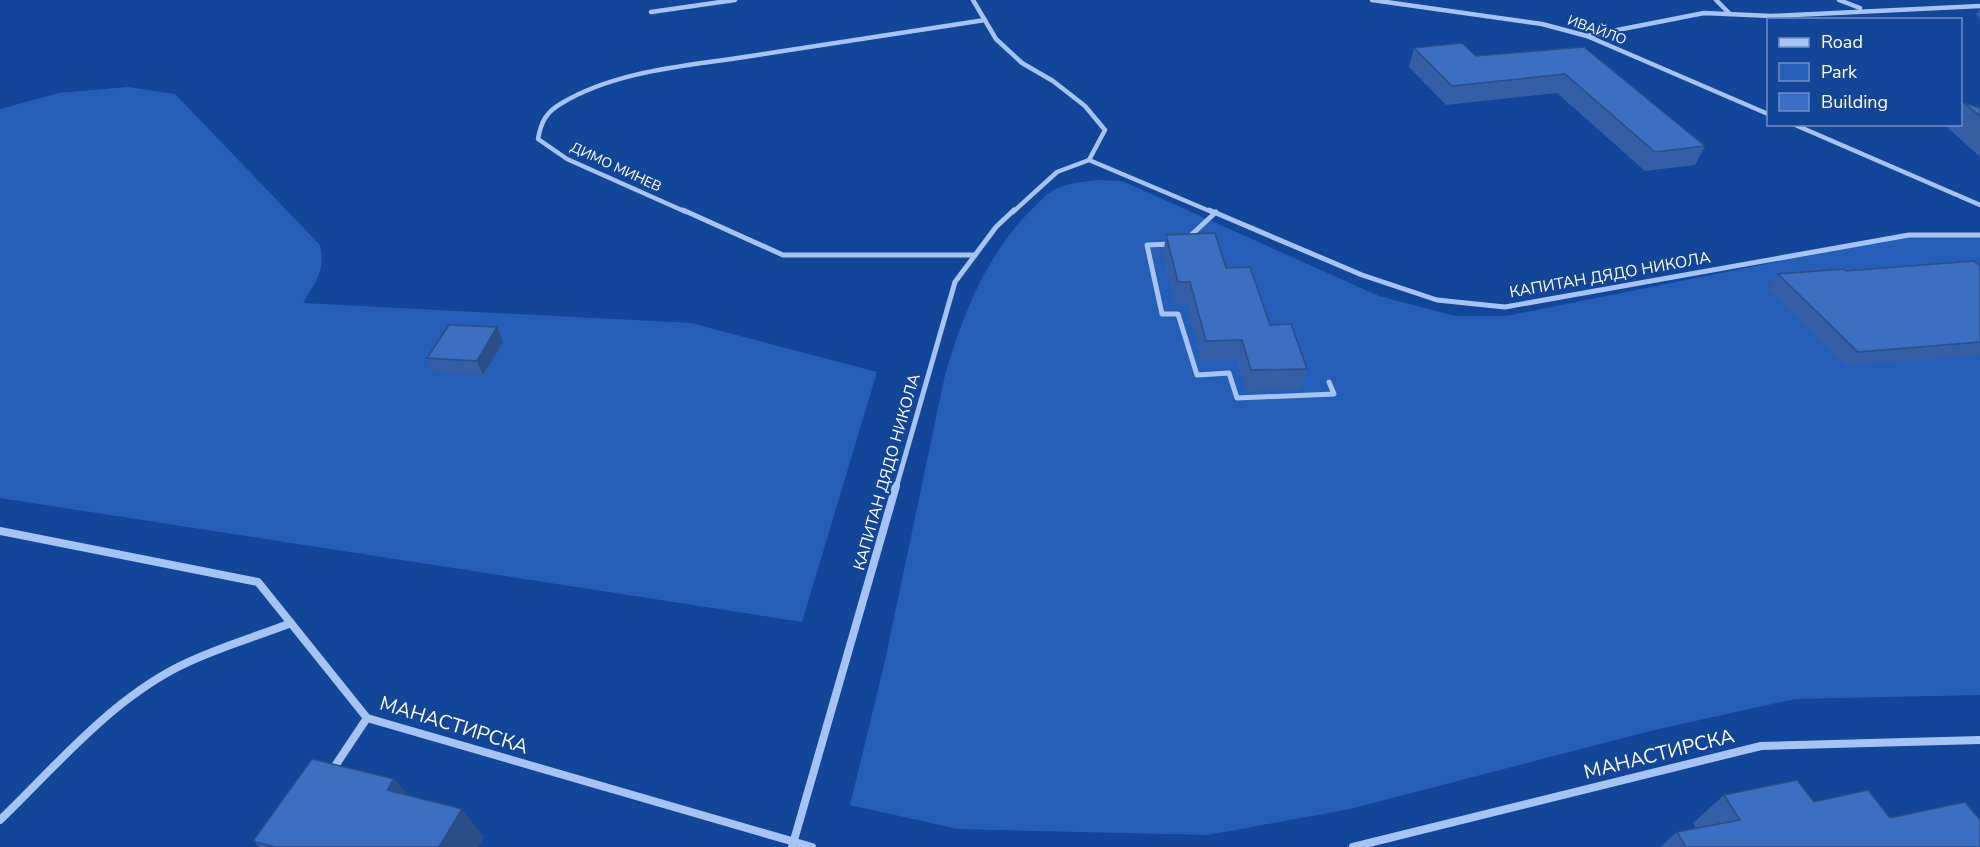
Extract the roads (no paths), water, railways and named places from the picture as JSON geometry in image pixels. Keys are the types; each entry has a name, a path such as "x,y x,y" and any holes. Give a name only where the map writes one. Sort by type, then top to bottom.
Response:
{"street":[{"path":"651,12 735,0"},
{"path":"973,0 996,39 1022,63 1053,81 1085,105 1105,130 1089,160"},
{"name":"ИВАЙЛО","path":"1372,0 1542,24 1587,36 1767,114"},
{"path":"1716,0 1731,14"},
{"path":"1839,0 1863,10"},
{"path":"1587,36 1704,13 1771,16 1980,6"},
{"name":"ДИМО МИНЕВ","path":"975,255 783,255 567,159 538,139 540,124 554,108 584,92 611,82 662,70 985,20"},
{"path":"1798,126 1980,206"},
{"name":"КАПИТАН ДЯДО НИКОЛА","path":"793,844 955,282 996,227 1057,172 1089,160 1362,275 1437,300 1505,307 1909,235 1980,236"},
{"path":"1216,212 1182,244 1147,245 1162,314 1178,314 1197,375 1229,373 1237,398 1334,394 1329,382"},
{"name":"МАНАСТИРСКА","path":"0,531 258,582 367,718 793,844 812,847"},
{"path":"0,820 91,733 176,668 291,623"},
{"path":"327,778 367,718"},
{"name":"МАНАСТИРСКА","path":"1353,847 1761,746 1980,740"}]}
